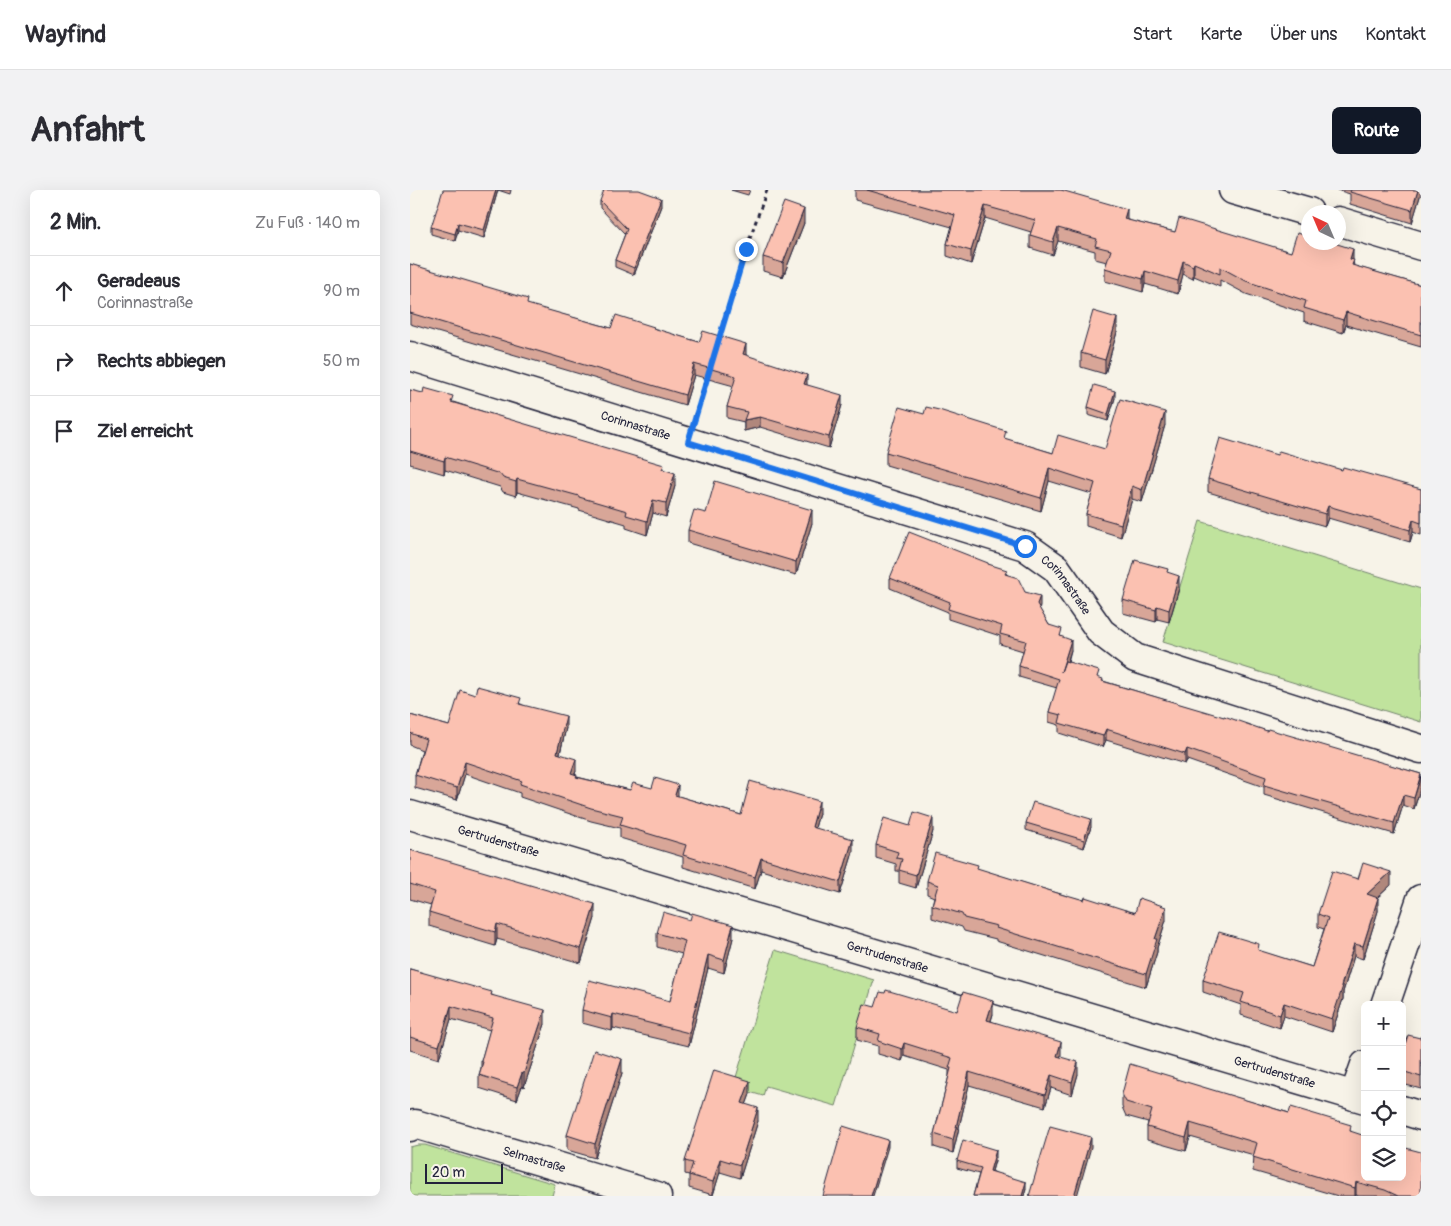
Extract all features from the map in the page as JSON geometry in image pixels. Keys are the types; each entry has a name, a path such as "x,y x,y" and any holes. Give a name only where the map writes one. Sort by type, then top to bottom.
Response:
{"street":[{"path":"1233,190 1301,210"},
{"path":"1346,223 1421,246"},
{"name":"Corinnastraße","path":"410,356 1025,546 1056,568 1101,632 1135,658 1421,749"},
{"name":"Gertrudenstraße","path":"410,815 1359,1098"},
{"path":"1386,1001 1421,899"},
{"path":"1406,1111 1421,1116"},
{"name":"Selmastraße","path":"410,1126 415,1124 657,1196"}],"path":[{"path":"718,341 746,249 767,190"},
{"path":"688,442 710,368"}],"green space":[{"path":"1200,521 1421,589 1421,722 1163,642"},
{"path":"775,950 874,980 836,1106 766,1086 763,1096 733,1087"},
{"path":"425,1145 555,1184 552,1196 410,1196 410,1147"}],"building":[{"path":"443,190 496,190 484,230 458,223 455,234 431,227"},
{"path":"604,190 639,190 661,198 634,268 615,260 627,229 600,201"},
{"path":"867,190 1061,190 1127,209 1124,219 1175,232 1179,218 1291,252 1297,233 1301,234 1301,250 1346,250 1346,247 1353,249 1350,259 1354,260 1352,265 1421,285 1421,335 1346,312 1343,320 1304,308 1306,301 1246,281 1220,267 1220,274 1194,263 1193,266 1183,261 1178,281 1145,271 1143,279 1105,268 1111,250 1095,246 1097,239 1058,228 1053,242 1030,235 1035,220 985,206 971,251 947,244 955,215"},
{"path":"1351,190 1418,190 1412,210 1350,192"},
{"path":"784,202 804,209 783,263 763,257"},
{"path":"410,264 528,299 527,304 611,328 616,315 699,342 703,331 746,344 743,354 807,375 804,384 842,395 829,437 760,417 744,420 747,412 727,407 736,376 694,364 685,395 410,313"},
{"path":"1093,311 1117,318 1105,360 1081,353"},
{"path":"1094,385 1115,391 1108,414 1088,407"},
{"path":"424,388 453,396 451,402 664,465 662,469 675,473 666,503 653,500 647,521 626,515 627,511 579,496 517,479 516,482 503,478 500,474 445,457 444,461 410,451 410,390 423,393"},
{"path":"1120,399 1165,412 1142,490 1132,486 1121,524 1086,514 1095,483 1049,468 1041,498 886,452 899,407 924,414 926,407 939,410 1006,431 1004,438 1053,453 1058,435 1105,449"},
{"path":"1220,438 1277,455 1279,451 1342,470 1343,467 1421,489 1421,523 1413,520 1410,530 1328,506 1325,514 1208,479"},
{"path":"715,481 812,510 796,562 688,530 694,510 706,513"},
{"path":"909,532 1007,570 1005,574 1018,578 1025,592 1040,596 1037,604 1049,625 1062,629 1060,636 1071,640 1061,672 1065,661 1099,671 1097,677 1103,679 1102,681 1224,716 1267,731 1268,729 1421,774 1414,798 1403,795 1394,823 1264,785 1266,777 1187,749 1185,754 1106,729 1103,736 1059,723 1061,715 1049,712 1059,679 1019,666 1026,641 1000,634 1002,626 948,609 950,602 890,578"},
{"path":"1135,560 1168,569 1167,572 1179,576 1169,610 1157,606 1156,610 1123,600"},
{"path":"477,686 521,698 519,704 566,716 557,753 576,759 571,773 577,775 576,777 630,790 633,783 652,788 655,778 678,785 675,795 741,815 750,781 819,801 812,827 853,839 840,882 761,858 755,877 683,855 686,845 620,825 623,816 591,808 520,784 522,781 465,762 457,788 415,775 426,739 410,733 410,715 449,726 460,690 475,695"},
{"path":"1033,802 1091,819 1084,840 1026,823"},
{"path":"914,812 933,818 916,875 899,870 902,859 896,858 898,852 876,845 884,818 910,826"},
{"path":"410,850 595,904 581,949 497,924 495,932 429,912 435,892 410,884"},
{"path":"935,853 978,865 977,868 1067,896 1084,900 1085,897 1135,913 1139,898 1166,907 1146,974 996,928 997,926 964,918 962,914 932,905 938,885 927,881"},
{"path":"1363,863 1391,872 1367,894 1378,898 1363,946 1354,944 1332,1019 1284,1003 1280,1015 1241,1002 1244,993 1203,980 1219,932 1259,944 1258,950 1312,967 1328,918 1318,914 1332,871 1358,879"},
{"path":"663,912 690,920 692,913 733,925 724,960 708,955 689,1033 613,1014 612,1018 582,1010 589,980 670,1001 685,941 657,933"},
{"path":"410,969 492,992 491,995 545,1010 524,1073 522,1073 517,1087 479,1075 493,1018 451,1006 439,1046 410,1037"},
{"path":"886,990 957,1011 963,992 993,1001 987,1020 1061,1042 1057,1056 1078,1062 1072,1082 1051,1075 1045,1095 969,1072 953,1140 934,1134 952,1058 904,1043 902,1049 878,1041 880,1034 857,1027 864,1004 875,1007 880,992 885,993"},
{"path":"1408,1035 1420,1038 1421,1036 1421,1077 1406,1072 1406,1041"},
{"path":"594,1050 622,1059 595,1144 567,1135"},
{"path":"1130,1064 1289,1113 1291,1107 1351,1125 1350,1131 1361,1135 1361,1181 1406,1181 1406,1148 1421,1152 1421,1196 1398,1196 1385,1190 1356,1182 1355,1188 1253,1157 1257,1143 1190,1123 1186,1138 1147,1127 1152,1110 1126,1102 1122,1094"},
{"path":"714,1070 750,1081 742,1103 758,1108 740,1165 720,1159 713,1182 689,1175 693,1163 685,1161"},
{"path":"843,1126 888,1140 871,1196 823,1196"},
{"path":"1050,1126 1091,1137 1074,1196 1029,1196"},
{"path":"963,1140 996,1150 990,1171 1026,1182 1022,1196 973,1196 981,1168 957,1161"}],"route":[{"path":"746,249 688,442 1025,546"}]}
